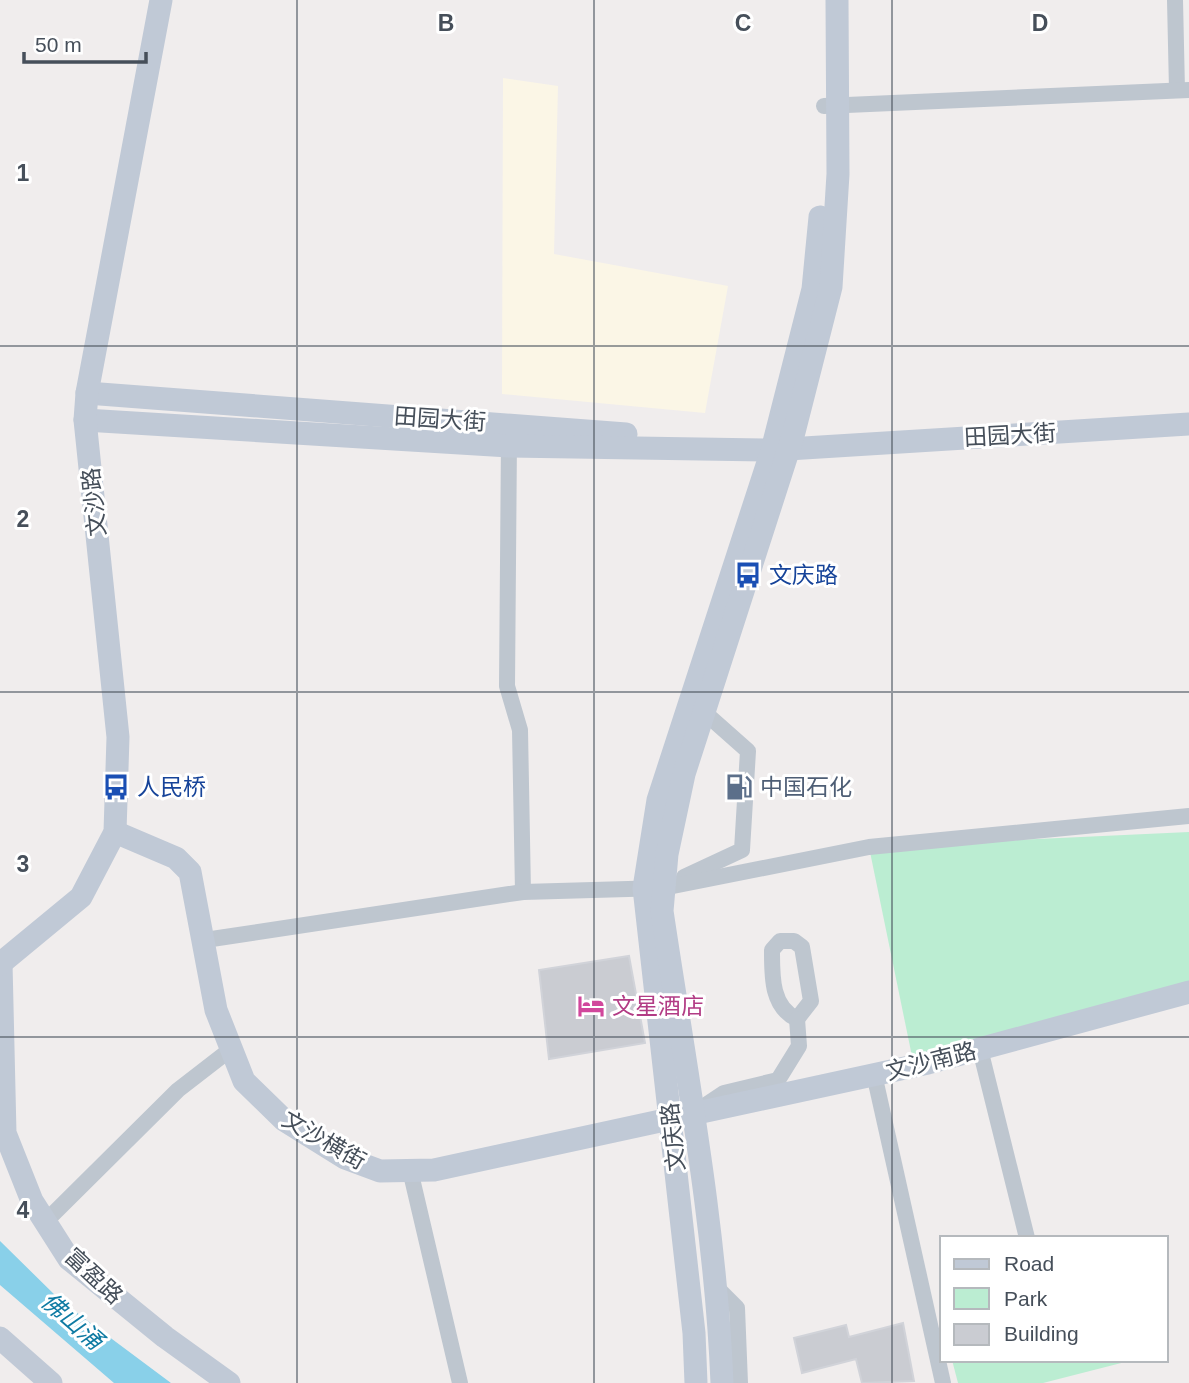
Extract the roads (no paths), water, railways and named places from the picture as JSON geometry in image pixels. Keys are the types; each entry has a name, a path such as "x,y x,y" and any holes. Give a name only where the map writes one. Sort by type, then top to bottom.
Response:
{"street":[{"name":"文沙路","path":"1,964 81,897 115,832 118,737 85,420 87,393 161,0"},
{"name":"文庆路","path":"696,1383 681,1116 654,888 658,800 831,287 838,174 823,0"},
{"name":"文庆路","path":"831,106 837,0"},
{"path":"831,106 1183,90 1175,0"},
{"name":"田园大街","path":"87,393 509,435"},
{"name":"田园大街","path":"85,420 779,444 1189,424"},
{"path":"509,435 508,686 520,730 523,892"},
{"name":"文庆路","path":"654,888 667,854 684,774 779,444"},
{"path":"654,888 741,850 748,751 704,712"},
{"path":"205,940 523,892 654,888 869,847 1189,816"},
{"name":"文沙横街","path":"115,832 176,858 190,872 205,940 216,1010 244,1081 284,1120 345,1158 380,1171 434,1170 681,1116"},
{"name":"富盈路","path":"1,964 5,1133 32,1201 69,1259 164,1338 229,1383"},
{"name":"文沙南路","path":"681,1116 980,1049 1189,992"},
{"path":"681,1116 724,1093 778,1080 790,1066 799,1046 797,1019"},
{"path":"45,1222 178,1090 231,1049"},
{"path":"980,1049 1027,1236"},
{"path":"874,1074 943,1383"},
{"name":"文庆路","path":"681,1116 714,1285 720,1332 722,1383"},
{"path":"410,1170 460,1383"},
{"path":"714,1285 737,1308 740,1383"},
{"path":"926,1304 940,1300"},
{"path":"0,1338 51,1383"}],"water":[{"name":"佛山涌","path":"0,1241 61,1301 171,1383 114,1383 0,1285"}],"place":[{"name":"文庆路","path":"748,575"},
{"name":"人民桥","path":"116,787"},
{"name":"中国石化","path":"739,787"},
{"name":"文星酒店","path":"591,1006"}]}
